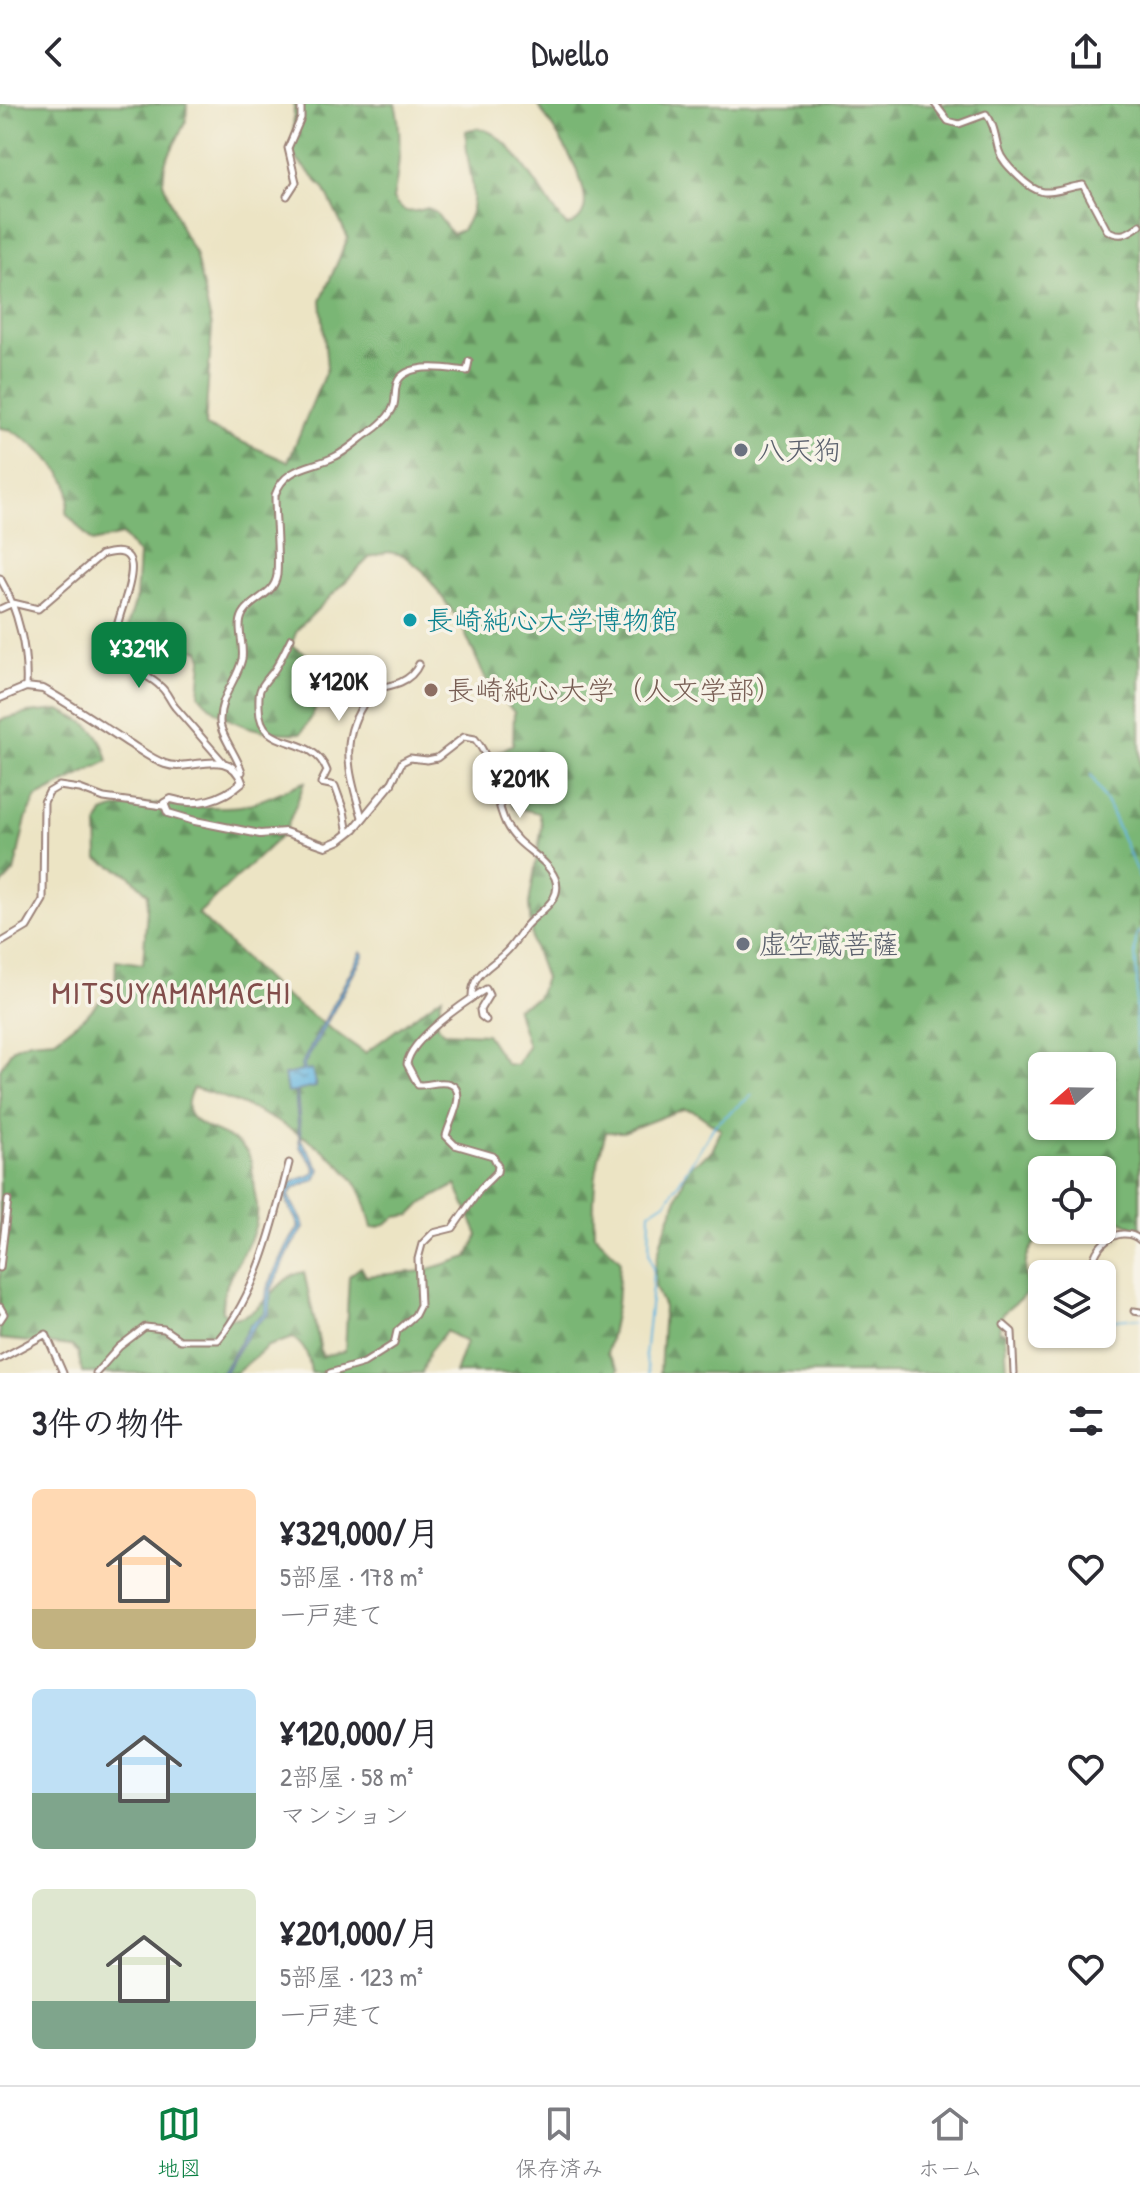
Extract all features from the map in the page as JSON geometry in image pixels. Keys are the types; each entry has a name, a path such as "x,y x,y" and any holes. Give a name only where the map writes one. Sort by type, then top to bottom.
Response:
{"street":[{"path":"287,196 296,182 288,148 301,118 301,104"},
{"path":"935,104 948,121 959,124 986,114 995,132 1000,154 1008,166 1037,192 1049,194 1083,185 1107,230 1121,235 1140,225"},
{"path":"236,772 242,772 238,758 219,725 223,699 240,669 243,651 239,631 245,611 267,595 277,578 275,495 279,483 306,465 334,457 372,431 395,404 397,382 403,374 415,369 467,371 469,361"},
{"path":"0,609 13,603 38,609 101,555 113,552 128,556 132,571 116,629 119,655 126,664 162,687 194,732 236,772 242,782 227,792 193,804 168,799 163,806"},
{"path":"0,578 13,603 24,653 26,687"},
{"path":"291,638 262,686 259,710 262,725 270,735 302,746 321,757 327,771 321,783 335,786 348,834"},
{"path":"362,817 352,785 349,755 354,722 373,689 399,684 416,671 419,664"},
{"path":"0,698 26,687 50,693 155,760 182,767 211,760 227,766"},
{"path":"0,943 27,927 43,900 44,802 52,789 69,786 104,798 163,806 168,813 195,821 260,834 285,832 323,846 348,834 391,784 402,762 410,758 432,760 464,737 475,739 486,754 500,810 513,837 542,860 555,878 557,893 506,952 478,974 472,998"},
{"path":"330,1373 364,1363 394,1344 397,1331 415,1315 420,1305 418,1259 422,1244 433,1233 453,1228 481,1188 497,1172 498,1166 493,1156 455,1145 446,1136 457,1103 457,1092 453,1086 449,1083 418,1085 407,1064 412,1052 434,1028 486,989 489,995 480,1010 486,1020"},
{"path":"96,1373 119,1347 145,1327 164,1329 180,1340 218,1340 233,1322 249,1289 289,1163"},
{"path":"0,1268 8,1200"},
{"path":"1092,1260 1111,1237 1121,1232 1132,1233 1140,1240"},
{"path":"0,1307 4,1314 0,1320"},
{"path":"1004,1325 1012,1332 1014,1373"},
{"path":"0,1359 46,1334 63,1373"}],"green space":[{"path":"0,104 187,104 186,121 165,163 163,182 195,253 212,327 205,426 288,462 327,368 321,300 348,238 324,188 293,156 294,104 395,104 399,152 393,199 400,208 408,211 428,208 436,213 452,234 462,230 472,206 466,131 480,129 495,135 509,147 567,226 580,217 585,204 576,168 537,104 1140,104 1140,1230 1118,1220 1116,1216 1116,1156 1028,1156 1028,1244 1034,1244 1026,1265 1028,1293 1002,1314 999,1331 1005,1333 1007,1373 660,1373 664,1307 655,1287 655,1266 662,1238 688,1168 712,1151 721,1130 694,1111 683,1109 623,1132 606,1132 602,1145 595,1183 594,1234 620,1260 617,1305 607,1354 619,1369 616,1373 455,1373 466,1342 446,1331 429,1352 422,1373 311,1373 306,1353 293,1338 268,1346 236,1373 82,1373 78,1352 72,1346 0,1339 0,1069 13,1048 29,1041 55,1039 87,1015 115,984 116,960 143,964 148,894 128,874 98,859 97,825 103,813 120,807 154,804 240,806 305,782 285,832 198,914 279,992 365,1053 442,996 437,1024 443,1032 486,1034 506,1064 516,1065 528,1046 516,1008 537,998 545,978 532,941 529,904 542,826 539,813 513,807 496,754 513,744 514,712 486,680 460,622 423,571 403,555 388,552 370,557 297,630 291,646 315,658 320,678 316,707 301,733 273,732 245,726 220,714 199,695 202,659 199,650 128,644 128,624 136,599 139,555 122,535 92,542 66,513 69,489 61,474 27,440 0,428","holes":["193,1088 281,1123 341,1165 357,1186 372,1228 396,1217 411,1215 423,1203 456,1185 478,1235 468,1257 423,1271 366,1276 361,1267 349,1276 345,1351 322,1356 304,1272 284,1281 252,1312 231,1318 222,1311 223,1297 232,1272 251,1238 257,1205 252,1165 243,1147 197,1122 190,1114 188,1103"]},
{"path":"59,710 92,728 101,741 108,761 37,797 26,819 14,872 0,887 0,720"}],"water":[{"path":"361,952 364,954 304,1065 305,1071 312,1070 316,1087 297,1091 301,1140 320,1169 315,1180 301,1185 290,1194 304,1228 291,1247 271,1290 269,1314 254,1327 225,1373 222,1373 250,1325 265,1312 267,1289 299,1227 287,1202 286,1190 297,1180 315,1172 314,1165 300,1147 295,1092 287,1093 284,1075 302,1071 301,1065"}],"waterway":[{"path":"1091,775 1109,807 1140,879"},
{"path":"1138,932 1135,950 1136,1030 1140,1057"},
{"path":"649,1373 645,1356 653,1269 649,1253 650,1212 667,1201 715,1125 752,1095"},
{"path":"1116,1320 1140,1318"}],"place":[{"name":"八天狗","path":"741,450"},
{"name":"長崎純心大学博物館","path":"410,620"},
{"name":"長崎純心大学（人文学部）","path":"431,690"},
{"name":"虚空蔵菩薩","path":"743,944"}],"district":[{"name":"MITSUYAMAMACHI","path":"172,992"}]}
